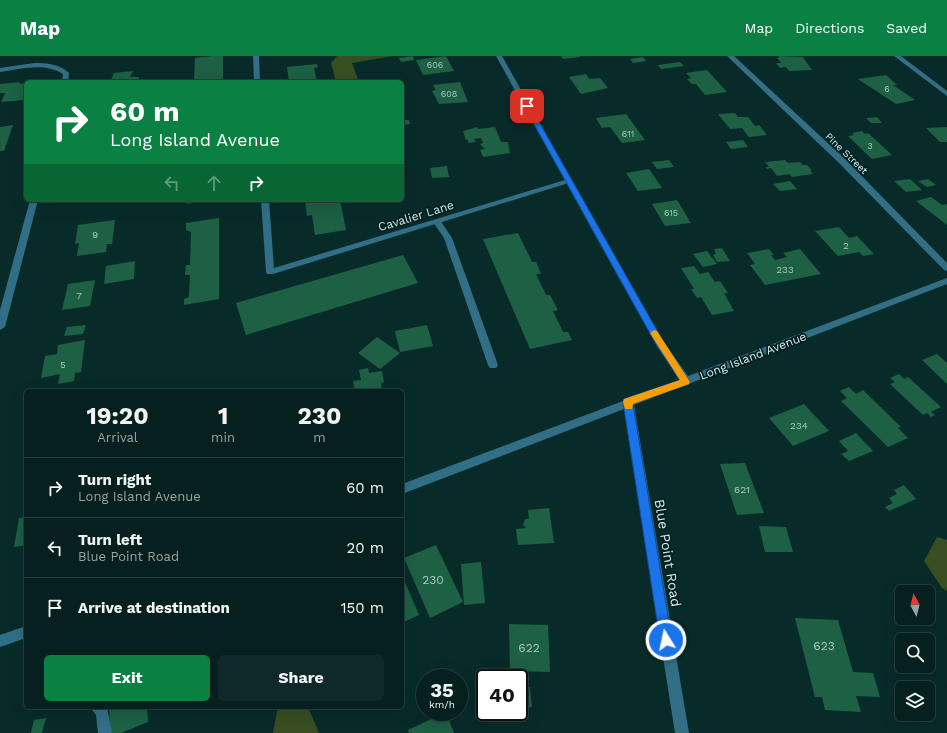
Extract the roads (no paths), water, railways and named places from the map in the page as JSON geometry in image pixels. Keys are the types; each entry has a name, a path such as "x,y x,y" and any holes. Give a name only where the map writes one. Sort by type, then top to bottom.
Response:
{"street":[{"path":"256,56 257,80"},
{"path":"499,56 568,182 660,343 686,382"},
{"name":"Pine Street","path":"730,56 842,161 947,268"},
{"path":"897,56 947,94"},
{"path":"0,70 49,65 59,67 66,73 65,80"},
{"name":"Cavalier Lane","path":"265,202 270,272 568,182"},
{"path":"0,327 33,202"},
{"path":"438,222 448,238 493,365"},
{"name":"Long Island Avenue","path":"404,488 628,402 686,382 947,281"},
{"name":"Blue Point Road","path":"628,402 682,733"},
{"path":"0,641 24,633"},
{"path":"100,709 102,711 105,733"}]}
